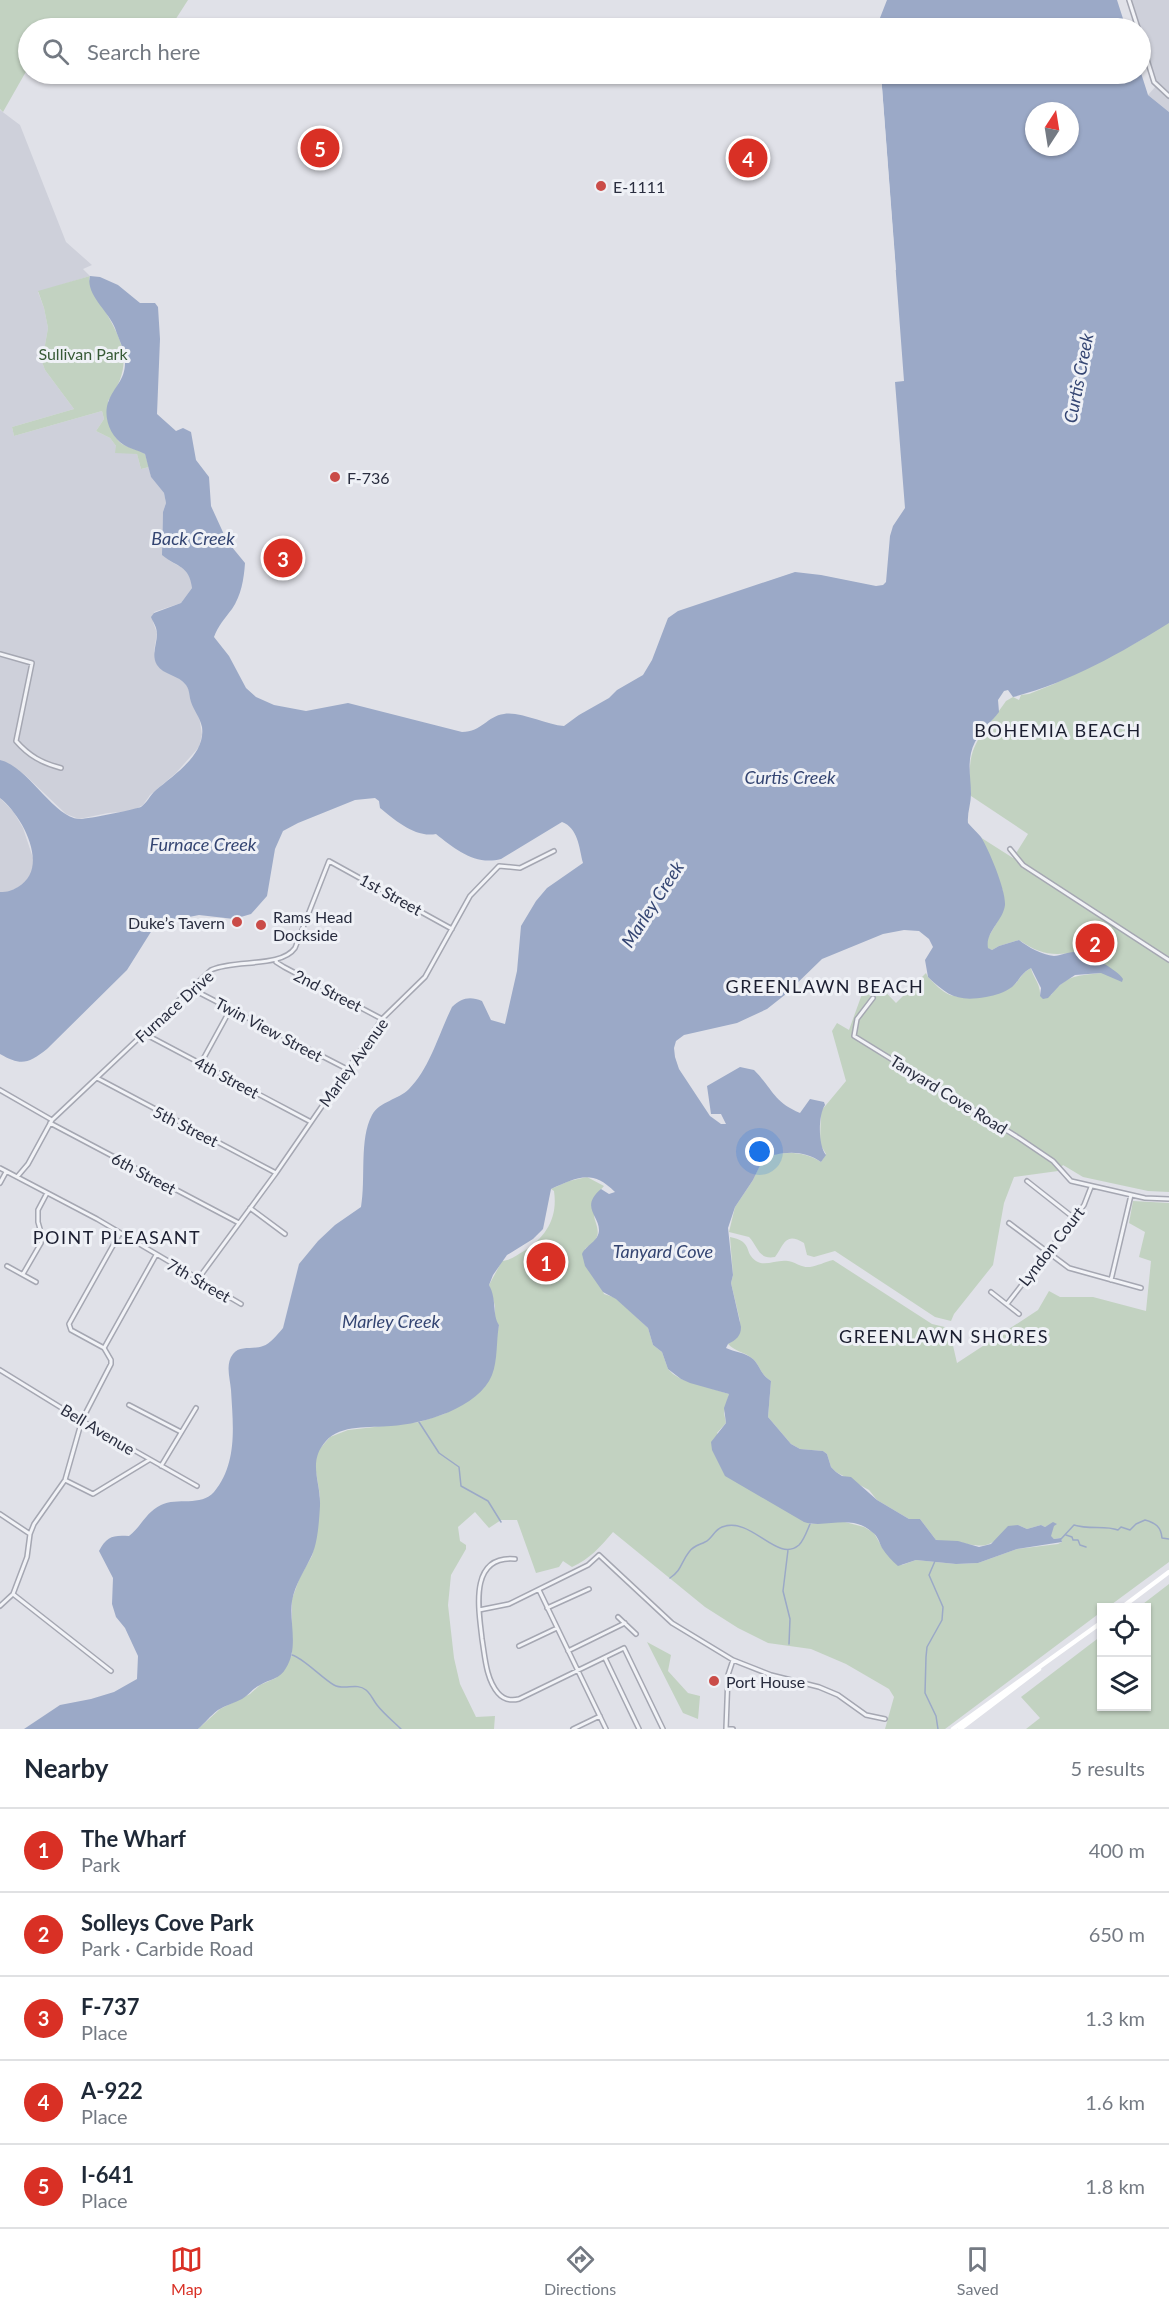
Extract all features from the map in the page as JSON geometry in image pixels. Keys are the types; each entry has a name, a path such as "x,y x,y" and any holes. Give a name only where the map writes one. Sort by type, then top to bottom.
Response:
{"main road":[{"path":"1128,1603 1169,1572"},
{"path":"954,1729 1097,1625"},
{"path":"960,1729 1033,1676 1050,1659"}],"street":[{"path":"1129,0 1135,18"},
{"path":"1151,72 1154,82 1169,96"},
{"path":"0,654 32,663 16,741 22,749 42,763 61,768"},
{"path":"1010,849 1023,865 1169,960"},
{"name":"Marley Avenue","path":"194,1278 201,1275 276,1173 382,1019 425,977 470,896 499,866 520,868 554,851"},
{"name":"1st Street","path":"277,959 289,955 295,948 330,860 452,929"},
{"name":"Furnace Drive","path":"17,1177 28,1164 51,1121 211,970 222,965 277,959"},
{"name":"2nd Street","path":"277,959 276,962 284,967 382,1019"},
{"name":"Twin View Street","path":"192,988 230,1010 347,1069"},
{"name":"Tanyard Cove Road","path":"873,998 857,1019 855,1036 1019,1138 1053,1161 1068,1178 1091,1186"},
{"path":"201,1063 230,1010"},
{"name":"4th Street","path":"143,1033 311,1122"},
{"name":"5th Street","path":"97,1078 276,1173"},
{"name":"6th Street","path":"0,1090 51,1121 239,1223"},
{"name":"7th Street","path":"0,1168 120,1233 241,1304"},
{"path":"0,1183 6,1172"},
{"path":"1027,1181 1074,1218"},
{"path":"1091,1186 1131,1195 1169,1199"},
{"name":"Lyndon Court","path":"1007,1304 1087,1200 1091,1186"},
{"path":"23,1274 41,1243 38,1210 47,1193"},
{"path":"1112,1280 1131,1195"},
{"path":"250,1208 285,1234"},
{"path":"1009,1223 1062,1265 1076,1272 1141,1287"},
{"path":"0,1606 13,1594 27,1557 30,1534 34,1524 65,1480 82,1420 110,1368 111,1360 104,1348 71,1330 69,1324 120,1233"},
{"path":"104,1348 156,1255"},
{"path":"7,1266 36,1282"},
{"path":"991,1292 1019,1314"},
{"name":"Bell Avenue","path":"0,1370 149,1460 197,1486"},
{"path":"129,1405 182,1432"},
{"path":"161,1466 196,1408"},
{"path":"65,1480 93,1494 149,1460"},
{"path":"0,1514 30,1534"},
{"path":"479,1610 502,1607 588,1565 599,1556 660,1613 733,1660 759,1672 825,1689 838,1695 866,1715 885,1719"},
{"path":"515,1558 498,1561 486,1571 478,1588 488,1671 495,1690 509,1700 519,1699 624,1648 663,1729"},
{"path":"548,1608 589,1588"},
{"path":"538,1590 606,1729"},
{"path":"13,1594 111,1671"},
{"path":"618,1617 636,1634"},
{"path":"568,1651 625,1623"},
{"path":"519,1646 557,1628"},
{"path":"604,1657 639,1729"},
{"path":"733,1660 728,1676 726,1729 733,1729"},
{"path":"573,1729 600,1716"}],"shaded area":[{"path":"1129,0 1169,0 1169,112 1148,95 1156,86 1151,70 1151,18 1135,18"},
{"path":"0,110 20,125 66,242 92,265 83,269 90,276 38,292 48,328 42,362 45,370 74,409 12,427 14,436 102,411 104,419 96,431 110,438 116,446 137,454 141,469 149,467 151,477 164,493 166,503 163,512 162,550 170,561 186,570 191,578 192,588 181,603 154,612 153,622 157,633 154,651 164,671 186,684 191,702 199,716 202,735 199,747 176,773 150,795 143,805 132,811 79,819 66,814 25,775 0,760"},
{"path":"0,798 13,811 23,828 34,861 32,873 24,884 9,892 0,892"}],"green space":[{"path":"0,0 188,0 176,18 18,18 19,84 3,112 0,109"},
{"name":"Sullivan Park","path":"90,276 89,279 119,338 123,353 123,367 119,383 108,401 113,433 120,443 145,454 149,467 141,469 137,454 115,453 116,446 110,438 96,431 104,419 102,411 14,436 12,427 74,409 45,370 42,362 48,328 38,291"},
{"path":"1169,602 1169,1192 1148,1191 1083,1177 1063,1165 1058,1171 1014,1177 1004,1203 993,1265 954,1314 951,1321 935,1317 835,1251 814,1257 807,1255 804,1243 793,1238 786,1241 775,1257 765,1256 759,1252 749,1237 729,1232 735,1207 753,1180 764,1156 793,1153 807,1155 821,1162 826,1154 820,1144 821,1111 846,1081 832,1031 837,1023 849,1030 862,994 875,981 896,1003 926,973 935,985 947,994 957,997 973,997 1005,990 1014,985 1031,968 1040,996 1051,995 1062,983 1073,977 1101,973 1078,952 1047,953 1034,949 1019,940 992,950 987,948 986,941 999,919 1003,891 980,837 1013,858 1028,834 971,796 972,753 981,734 1006,701 1013,697 1019,700 1021,695 1054,684 1143,639"},
{"path":"587,1177 604,1186 595,1196 594,1215 598,1229 597,1236 585,1249 604,1294 616,1298 648,1328 653,1345 662,1352 668,1369 673,1374 681,1379 729,1394 724,1413 726,1423 717,1433 810,1524 841,1521 864,1527 874,1533 883,1549 902,1565 916,1560 956,1564 978,1563 1017,1549 1062,1542 1061,1538 1054,1539 1050,1536 1051,1524 1027,1529 1018,1525 991,1543 979,1546 936,1540 920,1519 909,1519 877,1500 869,1490 836,1472 831,1467 827,1454 823,1451 800,1449 791,1444 768,1417 771,1381 753,1359 728,1344 740,1321 731,1283 733,1275 730,1237 745,1244 752,1258 760,1263 788,1261 810,1267 833,1260 932,1324 949,1328 957,1363 1038,1310 1049,1291 1060,1297 1093,1297 1146,1311 1151,1261 1139,1257 1145,1232 1129,1223 1133,1201 1169,1203 1169,1562 1113,1603 1097,1603 1097,1615 945,1729 885,1729 894,1697 889,1689 846,1664 811,1649 768,1643 738,1628 705,1607 613,1532 594,1552 578,1564 572,1567 563,1561 559,1567 536,1573 517,1520 501,1520 489,1528 475,1512 458,1527 460,1541 466,1545 466,1549 451,1575 448,1605 454,1658 460,1684 476,1717 495,1716 494,1729 198,1729 220,1709 276,1678 292,1655 292,1599 300,1577 312,1556 316,1537 320,1496 315,1466 317,1452 330,1437 348,1430 419,1422 444,1414 472,1398 499,1325 495,1321 495,1306 489,1285 502,1261 524,1251 539,1240 549,1226 554,1210 554,1191 551,1189 569,1181"},
{"path":"1169,1584 1169,1729 1026,1729 1040,1718 1021,1697 1097,1639 1097,1711 1151,1711 1151,1603 1144,1603"},
{"path":"647,1642 671,1655 668,1671 688,1693 700,1696 698,1719 683,1713"}],"water":[{"path":"887,0 1117,0 1123,18 880,18"},
{"path":"882,84 1144,84 1148,95 1169,112 1169,623 1113,656 1054,684 1013,697 1008,690 1004,691 998,700 999,712 983,730 972,748 968,816 968,823 981,837 988,851 1005,898 1004,911 989,937 988,948 992,950 1019,940 1049,955 1057,956 1078,952 1109,967 1120,975 1122,982 1101,973 1075,975 1060,985 1048,998 1043,999 1040,996 1041,988 1031,968 1012,987 1003,992 976,998 961,998 948,993 928,977 925,960 933,947 929,939 919,931 904,930 883,934 822,959 767,1009 737,1023 684,1035 676,1041 674,1048 679,1069 710,1116 721,1124 726,1124 721,1114 711,1114 707,1086 740,1067 754,1070 779,1100 791,1109 800,1113 810,1099 824,1102 825,1105 820,1130 821,1145 826,1155 821,1162 799,1153 774,1155 774,1148 768,1149 753,1180 735,1207 728,1228 733,1275 731,1283 741,1327 738,1337 726,1348 750,1357 771,1381 768,1417 791,1444 800,1449 823,1451 827,1454 831,1467 836,1472 842,1476 851,1477 877,1500 909,1519 920,1519 936,1540 958,1541 979,1547 991,1544 1008,1526 1018,1525 1027,1529 1041,1525 1045,1527 1053,1522 1057,1524 1051,1536 1054,1539 1061,1538 1062,1542 1017,1549 978,1563 956,1564 916,1560 898,1566 891,1560 876,1535 864,1526 847,1522 812,1524 804,1522 725,1476 712,1450 711,1442 726,1423 724,1408 729,1394 690,1383 668,1369 662,1352 653,1345 648,1328 616,1299 603,1292 585,1266 582,1254 595,1240 599,1230 592,1211 592,1201 601,1189 609,1194 615,1192 599,1180 584,1177 551,1189 543,1229 533,1239 507,1255 493,1275 489,1285 499,1325 494,1369 485,1387 463,1405 434,1418 404,1425 348,1429 332,1436 320,1449 316,1464 320,1497 317,1537 312,1555 293,1595 292,1652 281,1674 258,1686 242,1699 218,1710 198,1729 24,1729 60,1705 114,1692 137,1679 138,1656 125,1628 116,1617 112,1604 113,1578 99,1551 111,1538 129,1536 151,1512 161,1505 196,1501 209,1497 222,1481 232,1443 233,1417 229,1362 236,1351 266,1345 279,1333 283,1328 299,1264 335,1225 361,1207 364,1147 372,1115 375,1110 405,1093 416,1081 428,1061 452,1007 459,1002 470,998 482,1001 491,1020 505,1024 517,971 521,926 547,888 583,863 575,833 562,822 501,859 492,861 466,855 436,834 428,835 413,831 380,808 379,801 375,798 355,800 283,831 275,849 267,896 251,914 234,919 199,915 164,922 154,927 127,970 47,1049 35,1058 24,1062 0,1054 0,892 18,887 28,878 33,855 30,842 17,816 0,798 0,760 11,764 21,772 60,810 69,816 83,819 141,807 194,755 202,737 201,723 186,685 160,668 155,661 157,631 151,617 154,613 181,603 192,588 191,581 182,568 162,555 163,512 166,503 164,493 151,477 145,454 119,441 111,431 107,419 107,406 125,369 125,358 115,328 91,289 90,276 100,277 118,285 140,303 155,303 158,307 160,339 157,414 176,431 183,428 191,432 196,460 209,477 211,506 227,541 245,563 238,599 214,637 229,656 246,688 256,697 274,705 306,711 348,703 462,732 480,727 498,715 504,714 525,716 564,726 643,675 652,660 668,618 678,611 795,572 876,586 883,585 886,582 890,536 893,526 905,508 895,382 904,381"}],"pier":[{"path":"879,84 882,84 896,270 893,270"}],"waterway":[{"path":"419,1422 439,1453 459,1467 461,1486 488,1501 501,1522"},
{"path":"1061,1539 1074,1525 1118,1530 1121,1527 1130,1530 1145,1520 1157,1526 1162,1538 1169,1539"},
{"path":"670,1578 694,1547 707,1541 722,1527 733,1525 744,1528 773,1545 782,1549 791,1549 801,1543 810,1524"},
{"path":"1066,1535 1072,1537 1073,1540 1078,1540 1080,1545 1086,1547"},
{"path":"788,1550 783,1591 790,1619 789,1644"},
{"path":"935,1561 929,1575 943,1607 942,1620 927,1647 925,1693 936,1716 938,1729"},
{"path":"292,1655 338,1687 358,1687 366,1690 401,1729"}],"place":[{"name":"I-641","path":"320,148"},
{"name":"A-922","path":"748,158"},
{"name":"E-1111","path":"601,186"},
{"name":"F-736","path":"335,477"},
{"name":"F-737","path":"283,558"},
{"name":"Duke’s Tavern","path":"237,922"},
{"name":"Rams Head Dockside","path":"261,925"},
{"name":"Solleys Cove Park","path":"1095,943"},
{"name":"The Wharf","path":"546,1262"},
{"name":"Port House","path":"714,1681"}],"district":[{"name":"BOHEMIA BEACH","path":"1058,730"},
{"name":"GREENLAWN BEACH","path":"825,986"},
{"name":"POINT PLEASANT","path":"117,1237"},
{"name":"GREENLAWN SHORES","path":"944,1336"}],"water label":[{"name":"Curtis Creek","path":"1078,378"},
{"name":"Back Creek","path":"193,538"},
{"name":"Curtis Creek","path":"790,777"},
{"name":"Furnace Creek","path":"203,844"},
{"name":"Marley Creek","path":"652,904"},
{"name":"Tanyard Cove","path":"663,1251"},
{"name":"Marley Creek","path":"391,1321"}]}
